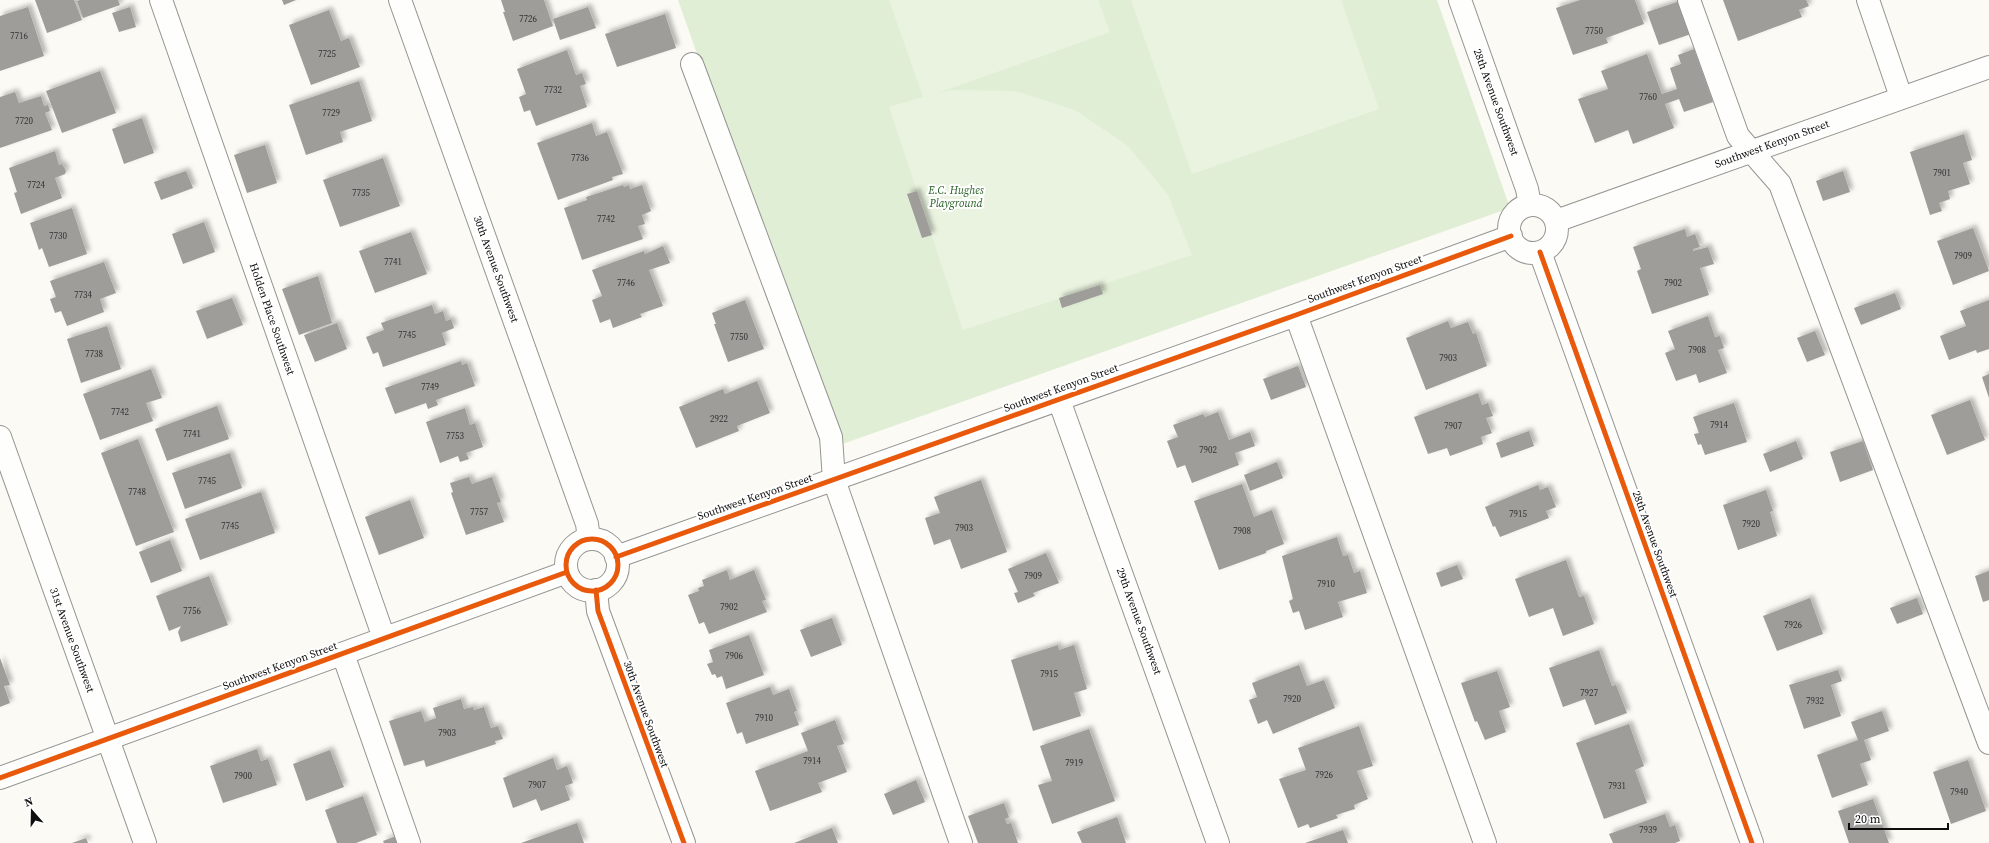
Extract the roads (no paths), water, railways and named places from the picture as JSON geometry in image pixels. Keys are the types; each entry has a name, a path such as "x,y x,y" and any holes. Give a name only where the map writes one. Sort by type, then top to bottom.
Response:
{"street":[{"name":"Holden Place Southwest","path":"160,0 384,638"},
{"name":"30th Avenue Southwest","path":"400,0 584,516 589,539"},
{"name":"28th Avenue Southwest","path":"1460,0 1527,189 1530,205"},
{"path":"1689,0 1738,136 1780,184 1989,743"},
{"path":"1868,0 1901,97"},
{"path":"692,64 831,437 834,480 961,843"},
{"name":"Southwest Kenyon Street","path":"1556,221 1901,97 1989,67"},
{"path":"1530,205 1545,209 1551,213 1556,221 1556,236 1547,248 1540,252 1525,251 1518,247 1511,236 1511,219 1522,208 1530,205"},
{"name":"Southwest Kenyon Street","path":"616,557 1296,315 1511,236"},
{"name":"28th Avenue Southwest","path":"1540,252 1752,843"},
{"path":"1296,315 1485,843"},
{"name":"29th Avenue Southwest","path":"1059,400 1218,843"},
{"name":"31st Avenue Southwest","path":"0,437 145,843"},
{"path":"589,539 605,542 611,548 616,557 617,571 614,579 608,585 596,590 582,589 575,585 567,572 566,560 569,552 581,541 589,539"},
{"name":"Southwest Kenyon Street","path":"0,778 567,572"},
{"name":"30th Avenue Southwest","path":"596,590 598,611 684,843"},
{"path":"343,654 409,843"}],"park label":[{"name":"E.C. Hughes Playground","path":"956,196"}]}
